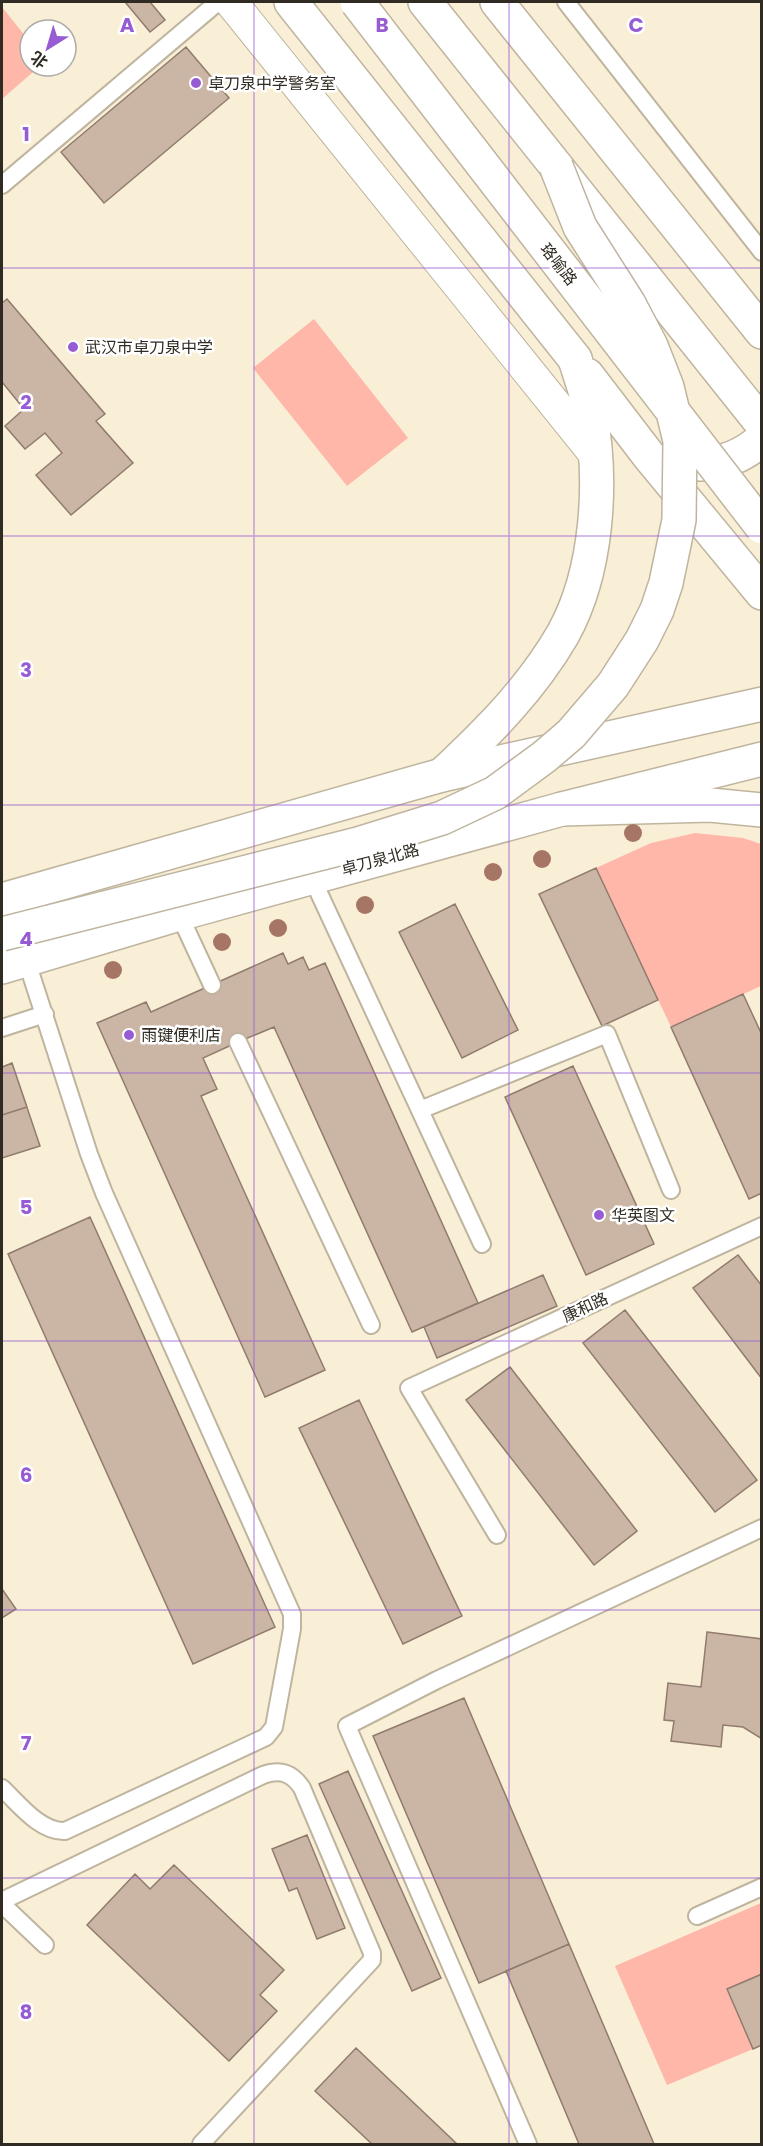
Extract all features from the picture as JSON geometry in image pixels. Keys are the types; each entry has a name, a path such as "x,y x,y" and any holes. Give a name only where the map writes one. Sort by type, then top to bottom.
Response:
{"main road":[{"path":"291,2 575,359 648,456 762,592"},
{"name":"珞喻路","path":"357,2 762,526"},
{"path":"425,2 762,424"},
{"path":"498,2 762,332"},
{"path":"2,934 347,847 442,819 495,793 544,757 571,734 613,685 642,640 657,610 666,583 679,520 680,441 667,387 651,346 629,304 580,227 556,166"},
{"path":"442,775 486,735 529,684 564,632 578,603 588,568 596,493 595,454 590,410 575,359"},
{"path":"648,456 697,465 716,463 738,456 762,439"},
{"path":"2,900 442,775 762,704"},
{"name":"卓刀泉北路","path":"14,963 179,914 562,808 762,759"},
{"path":"562,808 710,805 762,810"}],"street":[{"path":"231,2 595,454"}],"lane":[{"path":"2,185 218,2"},
{"path":"566,2 762,252"},
{"path":"312,878 482,1244"},
{"path":"179,914 212,985"},
{"path":"2,1788 40,1823 56,1832 65,1832 266,1737 274,1727 292,1629 292,1614 104,1193 89,1154 45,1014 14,963"},
{"path":"2,1028 45,1014"},
{"path":"420,1110 607,1034 671,1190"},
{"path":"238,1042 370,1325"},
{"name":"康和路","path":"497,1535 409,1388 762,1226"},
{"path":"528,2145 347,1726 437,1680 762,1528"},
{"path":"45,1945 2,1902 263,1775 273,1771 285,1772 296,1779 302,1788 372,1953 372,1960 201,2145"},
{"path":"697,1916 762,1887"}],"shaded area":[{"path":"2,7 18,27 18,78 26,78 2,99"},
{"path":"314,319 408,438 347,486 253,368"},
{"path":"695,833 743,838 761,844 761,986 671,1027 596,868 651,843"},
{"path":"761,1903 761,1974 753,2049 667,2085 615,1966"}],"building":[{"path":"125,2 150,2 165,20 150,32"},
{"path":"186,47 229,98 104,203 61,152"},
{"path":"7,299 105,414 96,421 133,463 71,515 36,475 62,453 45,433 25,449 5,426 24,409 2,382 2,303"},
{"path":"596,868 658,1000 602,1026 539,894"},
{"path":"455,904 518,1030 462,1058 399,932"},
{"path":"283,953 288,964 303,957 309,970 325,963 478,1303 412,1332 274,1027 238,1042 203,1058 217,1089 201,1096 325,1370 265,1397 97,1023 146,1002 151,1012"},
{"path":"743,994 762,1035 762,1193 749,1199 671,1027"},
{"path":"12,1063 40,1146 2,1158 2,1067"},
{"path":"12,1063 27,1107 2,1115 2,1067"},
{"path":"573,1066 654,1244 586,1275 505,1097"},
{"path":"90,1217 275,1627 193,1664 8,1254"},
{"path":"738,1255 762,1286 762,1379 693,1288"},
{"path":"543,1275 557,1306 437,1358 424,1327"},
{"path":"625,1310 757,1480 715,1512 583,1343"},
{"path":"510,1367 637,1531 594,1565 466,1400"},
{"path":"359,1400 462,1616 403,1644 299,1428"},
{"path":"2,1589 16,1609 2,1618"},
{"path":"707,1632 762,1639 762,1739 743,1727 723,1725 721,1747 671,1741 674,1721 664,1720 668,1683 701,1687"},
{"path":"464,1698 569,1944 479,1983 373,1736"},
{"path":"348,1771 441,1978 412,1991 319,1784"},
{"path":"307,1835 345,1928 317,1939 297,1888 289,1891 272,1849"},
{"path":"174,1865 284,1970 260,1995 277,2011 229,2061 87,1925 135,1874 150,1889"},
{"path":"569,1944 654,2144 579,2144 506,1971"},
{"path":"762,1974 762,2045 753,2049 727,1989"},
{"path":"356,2048 457,2144 372,2144 315,2091"}],"place":[{"name":"卓刀泉中学警务室","path":"196,83"},
{"name":"武汉市卓刀泉中学","path":"73,347"},
{"name":"雨键便利店","path":"129,1035"},
{"name":"华英图文","path":"599,1215"}]}
